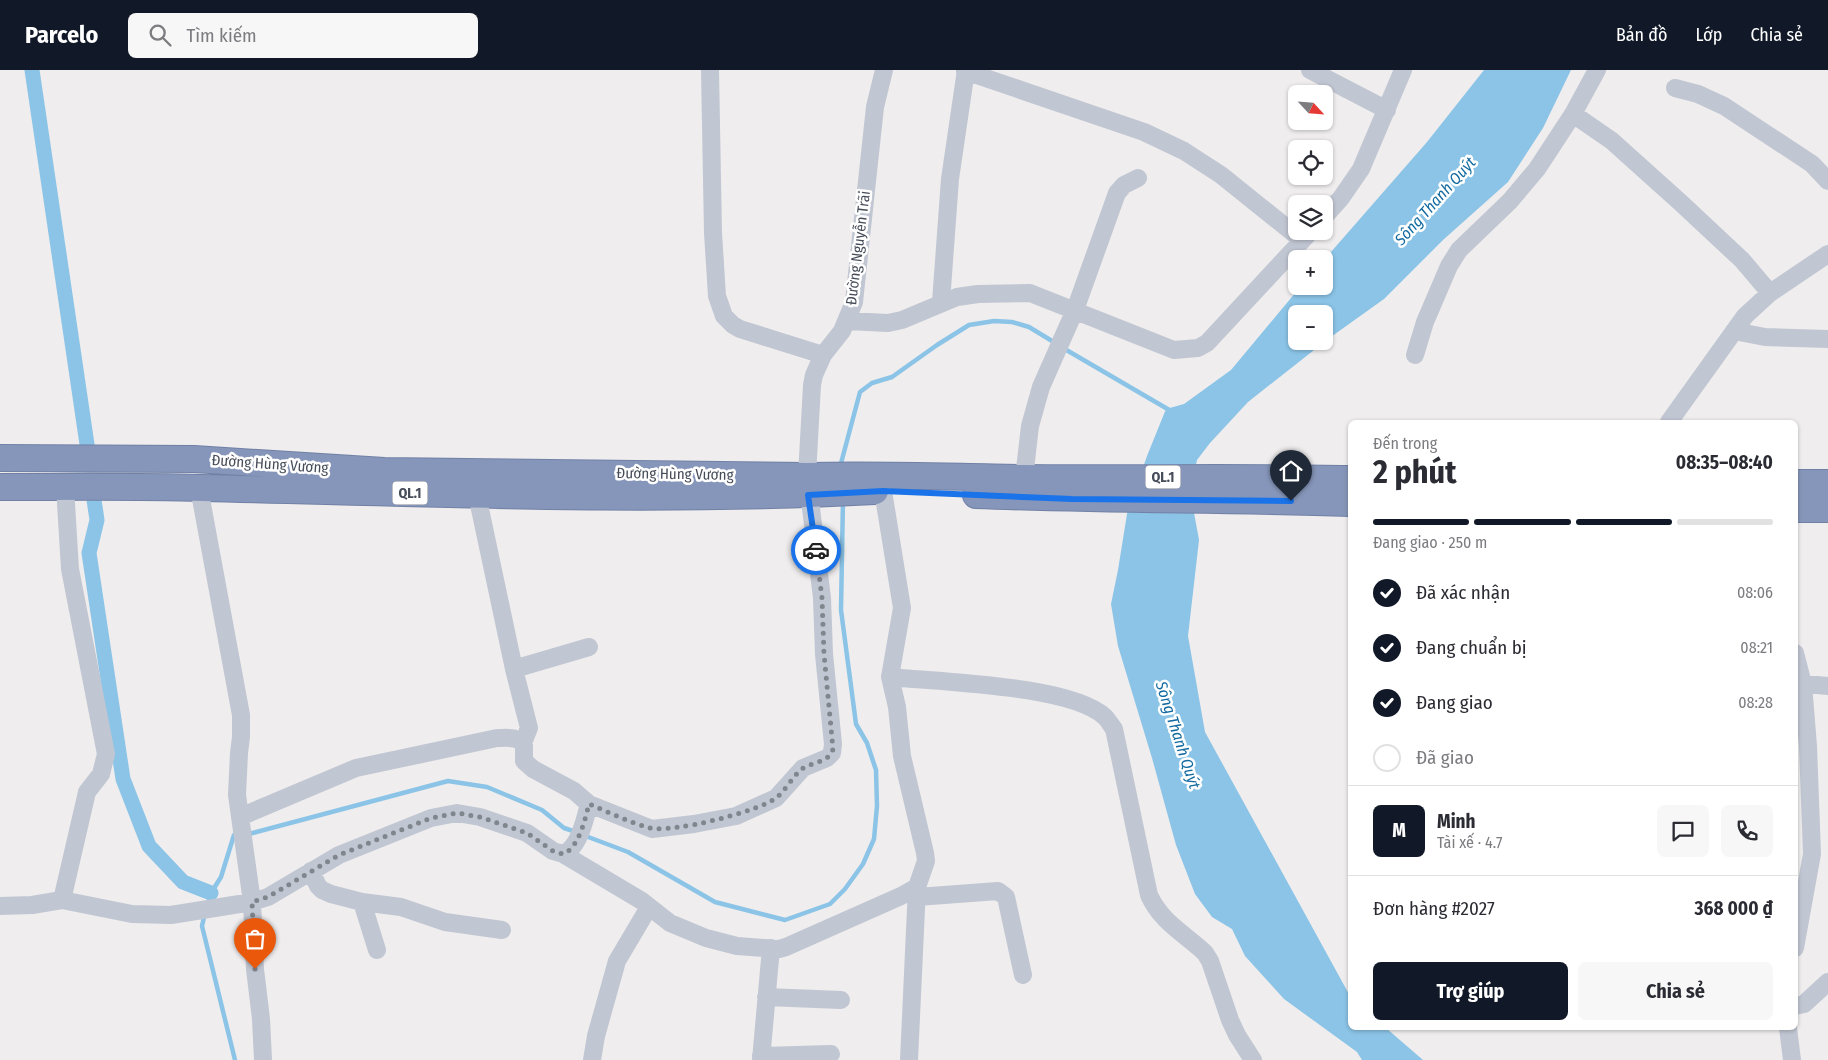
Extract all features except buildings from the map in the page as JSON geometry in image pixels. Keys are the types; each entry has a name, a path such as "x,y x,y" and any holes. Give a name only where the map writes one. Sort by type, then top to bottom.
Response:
{"highway":[{"name":"Đường Hùng Vương","path":"0,458 194,459 384,471 812,488"},
{"name":"Đường Hùng Vương","path":"0,486 199,488 477,495 707,497 812,488 1024,478 1073,488"},
{"name":"Đường Hùng Vương","path":"869,486 1251,488 1348,479"},
{"path":"1798,483 1828,483"},
{"name":"Đường Hùng Vương","path":"1251,488 1348,504"},
{"path":"1798,509 1828,509"}],"street":[{"path":"710,70 717,296 724,316 740,329 823,355"},
{"name":"Đường Nguyễn Trãi","path":"589,804 652,828 694,824 736,816 776,798 803,768 823,760 832,753 833,744 824,654 822,598 812,488 812,385 814,375 823,355 842,332 854,302 875,107 884,70"},
{"path":"941,302 950,179 966,70 1144,132 1184,151 1288,223"},
{"path":"1310,70 1387,110"},
{"path":"1333,207 1361,169 1403,70"},
{"path":"1414,355 1424,322 1449,266 1459,250 1510,201 1537,168 1573,114 1597,70"},
{"path":"1675,88 1698,94 1724,106 1812,164 1828,180"},
{"path":"1573,114 1612,141 1681,203 1742,260 1770,293"},
{"path":"1024,478 1034,408 1052,360 1075,310 1117,193 1124,185 1138,178"},
{"path":"847,321 888,323 902,320 941,302 957,297 978,294 1030,293 1174,350 1198,348 1207,343 1302,240"},
{"path":"1670,420 1745,316 1770,293 1828,254"},
{"path":"1734,331 1766,337 1828,338"},
{"path":"869,486 902,608 890,677 897,707 902,756 926,853 926,861 917,892 908,1060"},
{"path":"62,900 87,792 101,774 106,754 70,569 65,487"},
{"path":"199,488 241,715 242,737 239,753 237,795 252,902 255,969 261,1019 262,1060"},
{"path":"477,495 514,669 529,728 523,743 523,757 528,765 574,791 589,804 572,848 563,854"},
{"path":"514,669 589,646"},
{"path":"890,677 1022,689 1046,693 1092,708 1105,717 1114,729 1152,901 1164,920 1205,954 1210,961 1237,1035 1253,1060"},
{"path":"1798,931 1812,854 1808,746 1799,684 1828,686"},
{"path":"242,829 356,768 497,738 515,738 523,743"},
{"path":"0,906 32,905 62,900 132,914 171,914 252,902 268,897 339,855 431,818 457,813 480,817 527,833 553,851 563,854 649,907 670,923 706,938 736,946 786,947 900,896 917,892 1002,892 1006,897 1023,975"},
{"path":"311,871 322,890 331,894 362,902 401,907 432,919 450,923 502,930"},
{"path":"362,902 377,950"},
{"path":"592,1060 596,1036 617,961 649,907"},
{"path":"771,948 761,1058 830,1054"},
{"path":"1798,1005 1804,1004 1828,982"},
{"path":"766,997 841,1000"},
{"path":"1788,1030 1792,1060"}],"water":[{"name":"Sông Thanh Quýt","path":"1484,70 1571,70 1543,128 1508,182 1443,240 1384,299 1333,335 1333,305 1288,305 1288,350 1314,350 1248,402 1210,443 1197,460 1190,491 1199,540 1188,636 1205,732 1348,992 1348,1030 1388,1030 1423,1060 1362,1060 1357,1052 1284,999 1245,956 1232,929 1212,917 1195,894 1176,845 1118,646 1111,604 1127,514 1166,409 1184,404 1231,370 1294,295 1333,295 1333,250 1427,142"}],"waterway":[{"path":"32,70 88,451"},
{"path":"840,467 860,392 872,383 892,377 969,325 994,321 1012,322 1029,327 1057,344"},
{"path":"1063,348 1171,411"},
{"path":"93,493 97,520 89,553 123,779 149,846 183,882 211,893"},
{"path":"583,835 628,852 715,902 785,920 830,904 845,889 863,864 874,839 877,806 876,770 867,743 856,724 841,610 843,499"},
{"path":"245,835 448,781 487,787 542,810 564,828 576,832"},
{"path":"208,904 211,893 221,877 234,835 238,835"},
{"path":"205,913 202,926 235,1060"}],"way so far":[{"path":"255,969 252,902 268,897 339,855 431,818 457,813 480,817 527,833 558,854 563,854 572,848 581,830 589,804 644,826 661,828 736,816 776,798 803,768 830,756 833,749 824,654 822,598 816,550"}],"route":[{"path":"816,550 808,495 883,491 1072,499 1291,501"}]}
